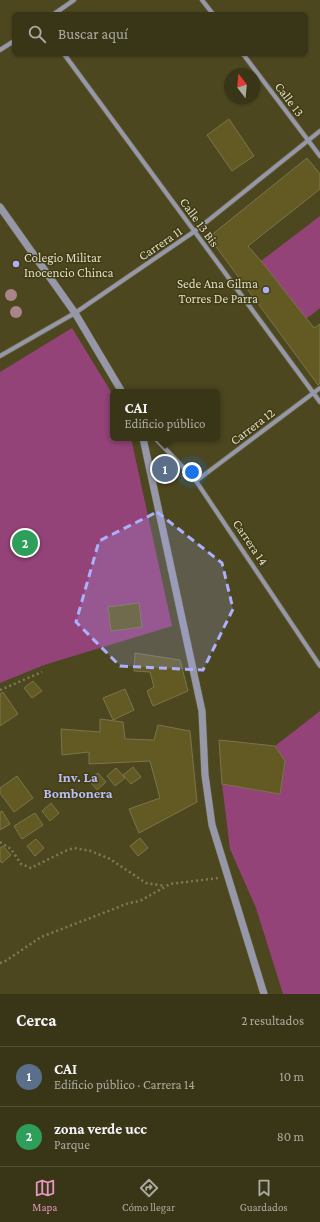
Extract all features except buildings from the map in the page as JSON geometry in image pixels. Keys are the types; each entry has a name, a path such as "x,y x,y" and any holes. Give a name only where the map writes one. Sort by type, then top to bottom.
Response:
{"street":[{"path":"57,12 74,0"},
{"path":"202,0 211,12"},
{"path":"0,50 12,42"},
{"name":"Calle 13 Bis","path":"65,56 320,402"},
{"name":"Calle 13","path":"245,56 320,156"},
{"name":"Carrera 11","path":"0,356 76,313 195,231 320,131"},
{"path":"0,207 76,313 120,389"},
{"name":"Carrera 12","path":"196,481 320,388"},
{"path":"144,441 202,711 205,776 212,825 264,994"},
{"name":"Carrera 14","path":"158,441 196,481 320,666"}],"path":[{"path":"0,690 42,672"},
{"path":"0,842 11,849 21,864 31,868 74,848 91,851 110,859 146,883 166,886"},
{"path":"0,963 4,962 41,937 129,903 140,901 170,884 219,878"}],"highlighted area":[{"path":"157,512 222,563 233,609 203,670 120,666 76,622 99,541"}],"shaded area":[{"path":"320,216 320,308 306,319 261,261"},
{"path":"72,328 110,390 110,441 132,441 172,626 44,665 0,683 0,372"},
{"path":"320,711 320,994 283,994 256,908 230,849 222,784 280,794 285,761 275,746"}],"place":[{"name":"Colegio Militar Inocencio Chinca","path":"16,264"},
{"name":"Sede Ana Gilma Torres De Parra","path":"266,290"},
{"name":"CAI","path":"165,469"},
{"name":"zona verde ucc","path":"25,543"}],"district":[{"name":"Inv. La Bombonera","path":"78,786"}]}
